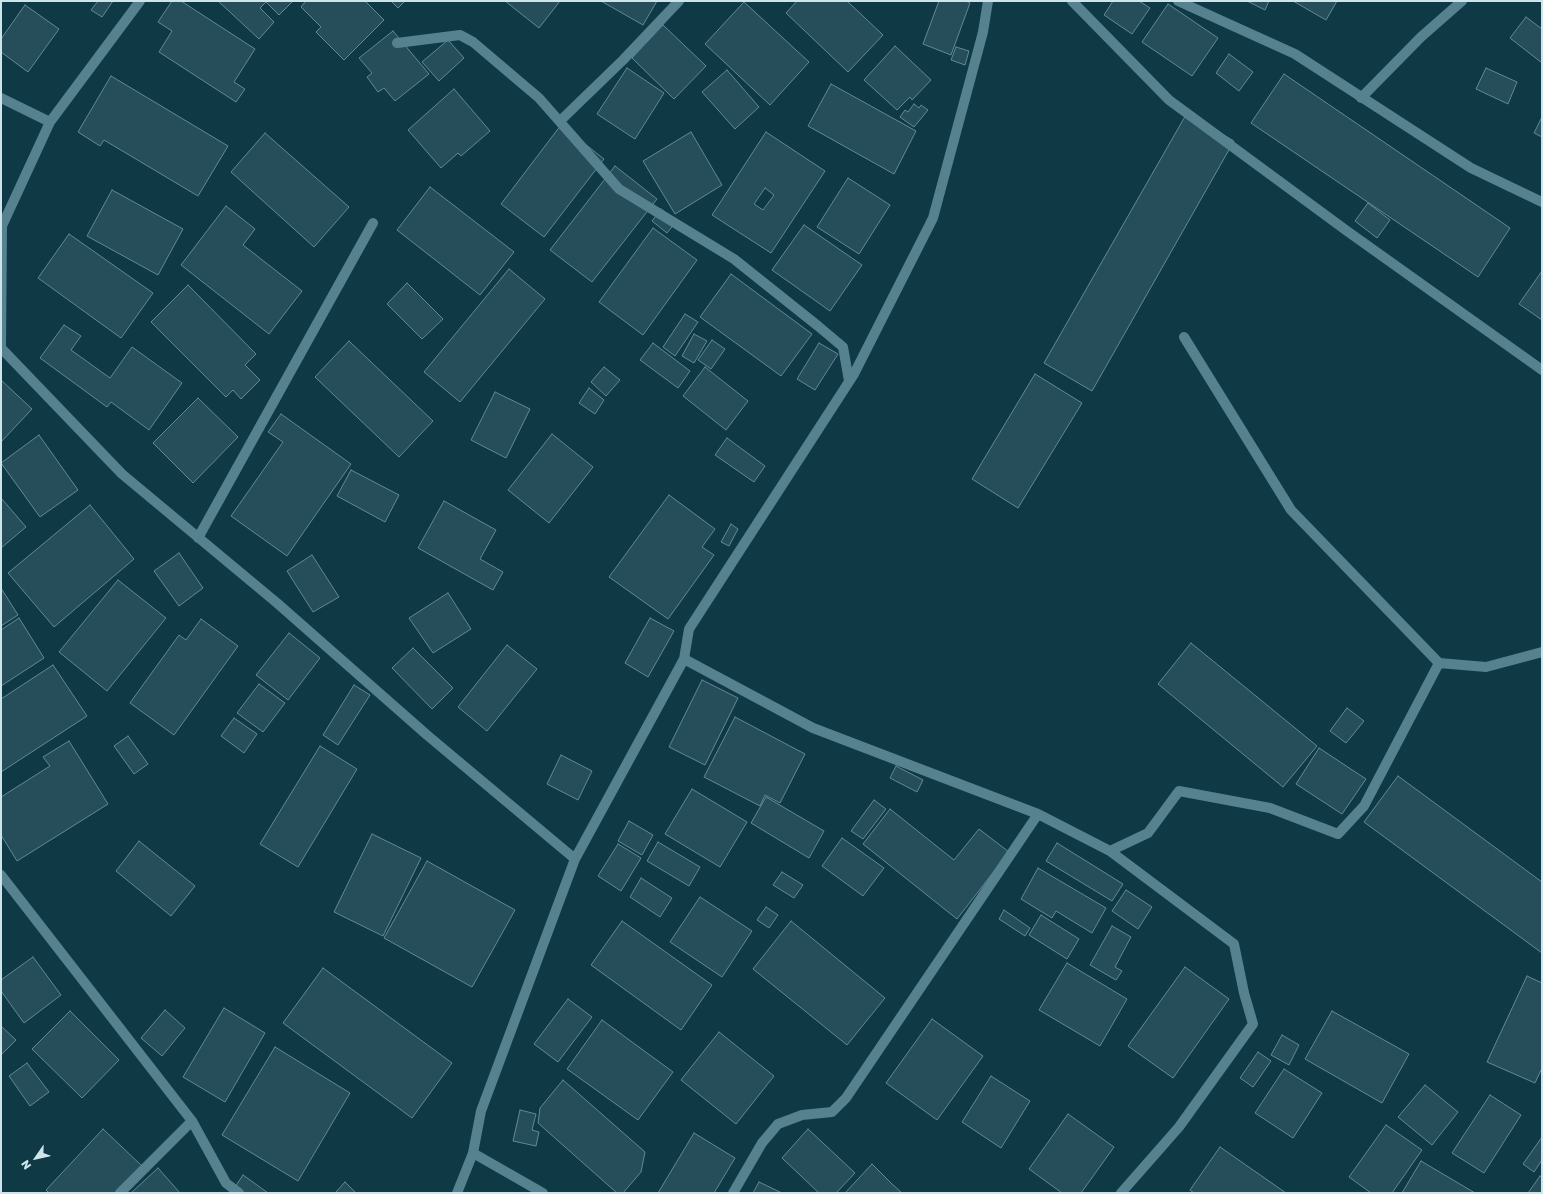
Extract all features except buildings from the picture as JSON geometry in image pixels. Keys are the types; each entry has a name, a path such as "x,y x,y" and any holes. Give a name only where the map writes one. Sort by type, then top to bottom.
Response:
{"street":[{"path":"140,1 50,122 2,226 1,348 122,474 277,603 427,735 575,859"},
{"path":"560,121 623,60 679,1"},
{"path":"457,1193 473,1153 481,1111 575,859 684,658 689,629 849,381 932,218 983,32 988,1"},
{"path":"1072,1 1169,100 1347,231 1542,370"},
{"path":"1178,1 1295,54 1471,168 1542,202"},
{"path":"1361,98 1421,37 1462,1"},
{"path":"397,43 460,35 474,42 539,98 619,189 734,259 843,347 849,381"},
{"path":"1,98 50,122"},
{"path":"198,538 372,223"},
{"path":"1184,337 1290,510 1440,663 1486,667 1542,652"},
{"path":"684,658 813,728 1038,814 1110,851 1234,944 1244,993 1253,1024 1179,1127 1121,1193"},
{"path":"1110,851 1148,833 1179,790 1270,808 1338,834 1364,806 1440,663"},
{"path":"733,1193 762,1143 778,1124 802,1115 832,1112 846,1098 1038,814"},
{"path":"1,875 192,1121 226,1183 239,1193"},
{"path":"120,1193 192,1121"},
{"path":"473,1153 543,1193"}]}
